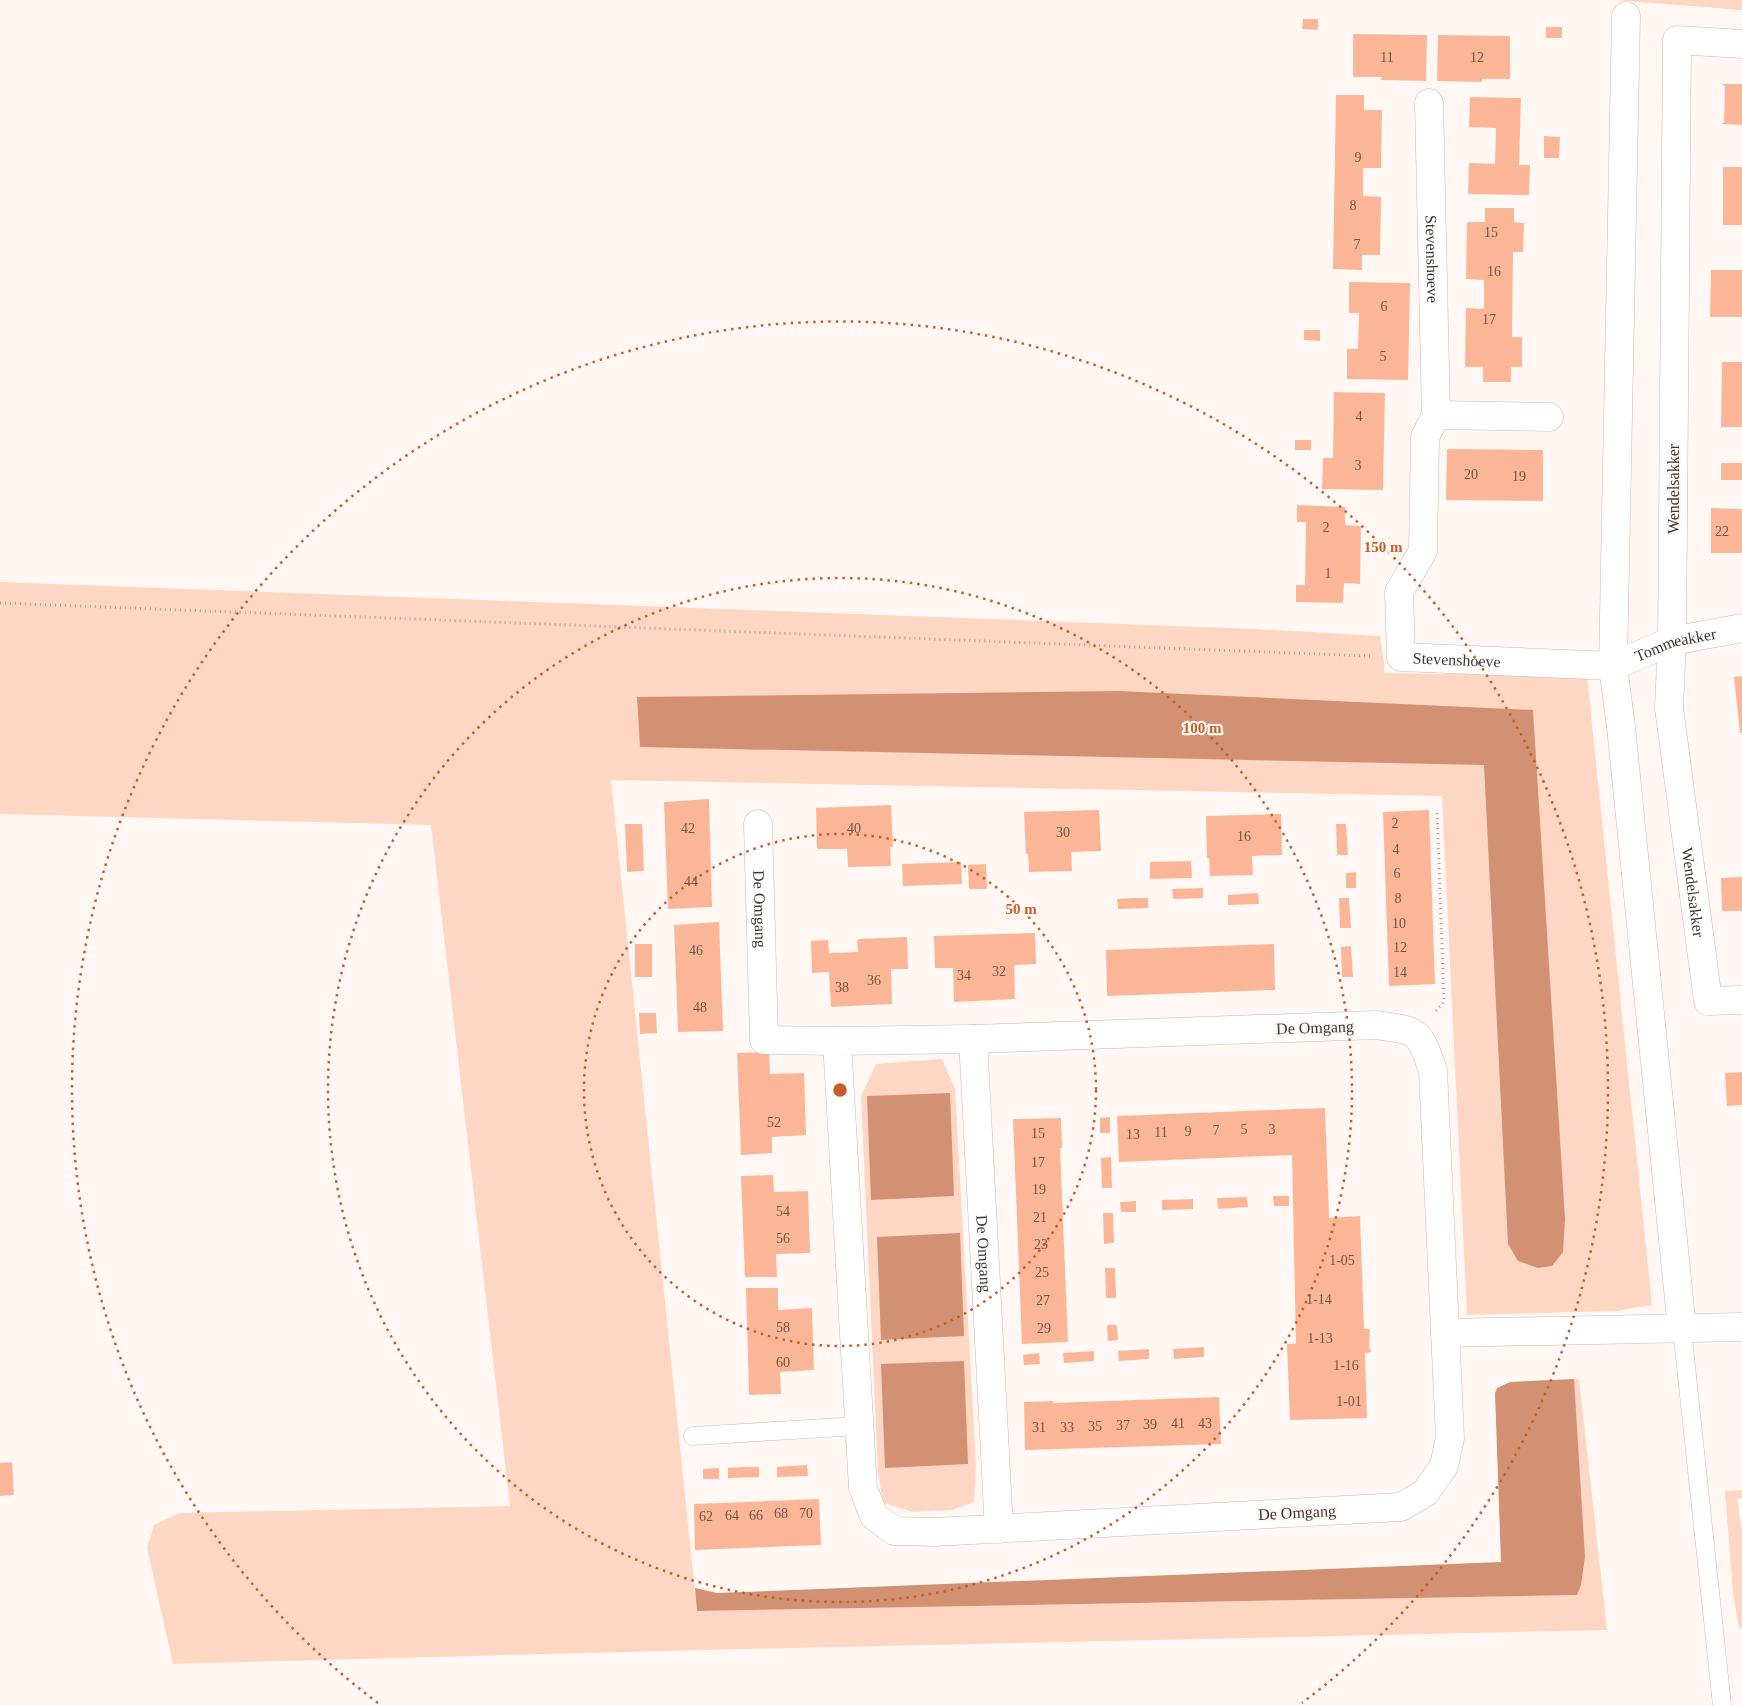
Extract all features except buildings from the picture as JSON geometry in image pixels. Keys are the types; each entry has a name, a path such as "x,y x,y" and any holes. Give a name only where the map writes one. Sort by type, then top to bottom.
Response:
{"street":[{"path":"1626,16 1613,666 1621,727 1682,1329"},
{"name":"Wendelsakker","path":"1742,44 1677,40 1672,641 1669,708 1708,1001 1742,1000"},
{"name":"Stevenshoeve","path":"1429,103 1436,415 1425,437 1423,551 1399,592 1401,657 1613,666"},
{"path":"1436,415 1549,417"},
{"name":"Tommeakker","path":"1613,666 1672,641 1742,628"},
{"name":"De Omgang","path":"758,824 764,1040 973,1039 1376,1025 1404,1029 1416,1034 1424,1046 1433,1071 1450,1438 1444,1466 1425,1493 1400,1507 935,1532 894,1531 874,1516 863,1488 837,1041"},
{"name":"De Omgang","path":"973,1039 999,1529"},
{"path":"1445,1334 1742,1327"}],"lane":[{"path":"1682,1329 1722,1705"},
{"path":"693,1436 859,1426"}],"path":[{"path":"0,603 1401,657"},
{"path":"1416,1034 1444,1002 1437,813"}],"shaded area":[{"path":"1613,0 1742,0 1742,10"},
{"path":"0,582 1255,629 1380,636 1384,673 1587,676 1652,1305 1616,1311 1467,1315 1442,796 611,780 697,1611 1577,1595 1574,1379 1579,1379 1607,1630 173,1664 147,1548 154,1525 179,1513 510,1506 431,825 0,814"},
{"path":"1118,691 1533,710 1565,1219 1563,1252 1552,1266 1538,1268 1518,1261 1508,1244 1484,765 640,747 637,697"},
{"path":"942,1059 955,1089 976,1465 974,1502 952,1510 913,1512 883,1503 878,1472 861,1096 876,1064"},
{"path":"950,1093 954,1196 871,1200 867,1096"},
{"path":"960,1233 964,1336 881,1340 877,1237"},
{"path":"964,1361 968,1464 885,1468 881,1364"},
{"path":"1574,1379 1585,1557 1581,1585 1577,1595 697,1611 695,1588 717,1593 1501,1562 1495,1393 1497,1388 1510,1382"},
{"path":"1742,1490 1742,1498 1737,1499 1742,1531 1742,1628 1739,1628 1733,1593 1725,1491"}]}
